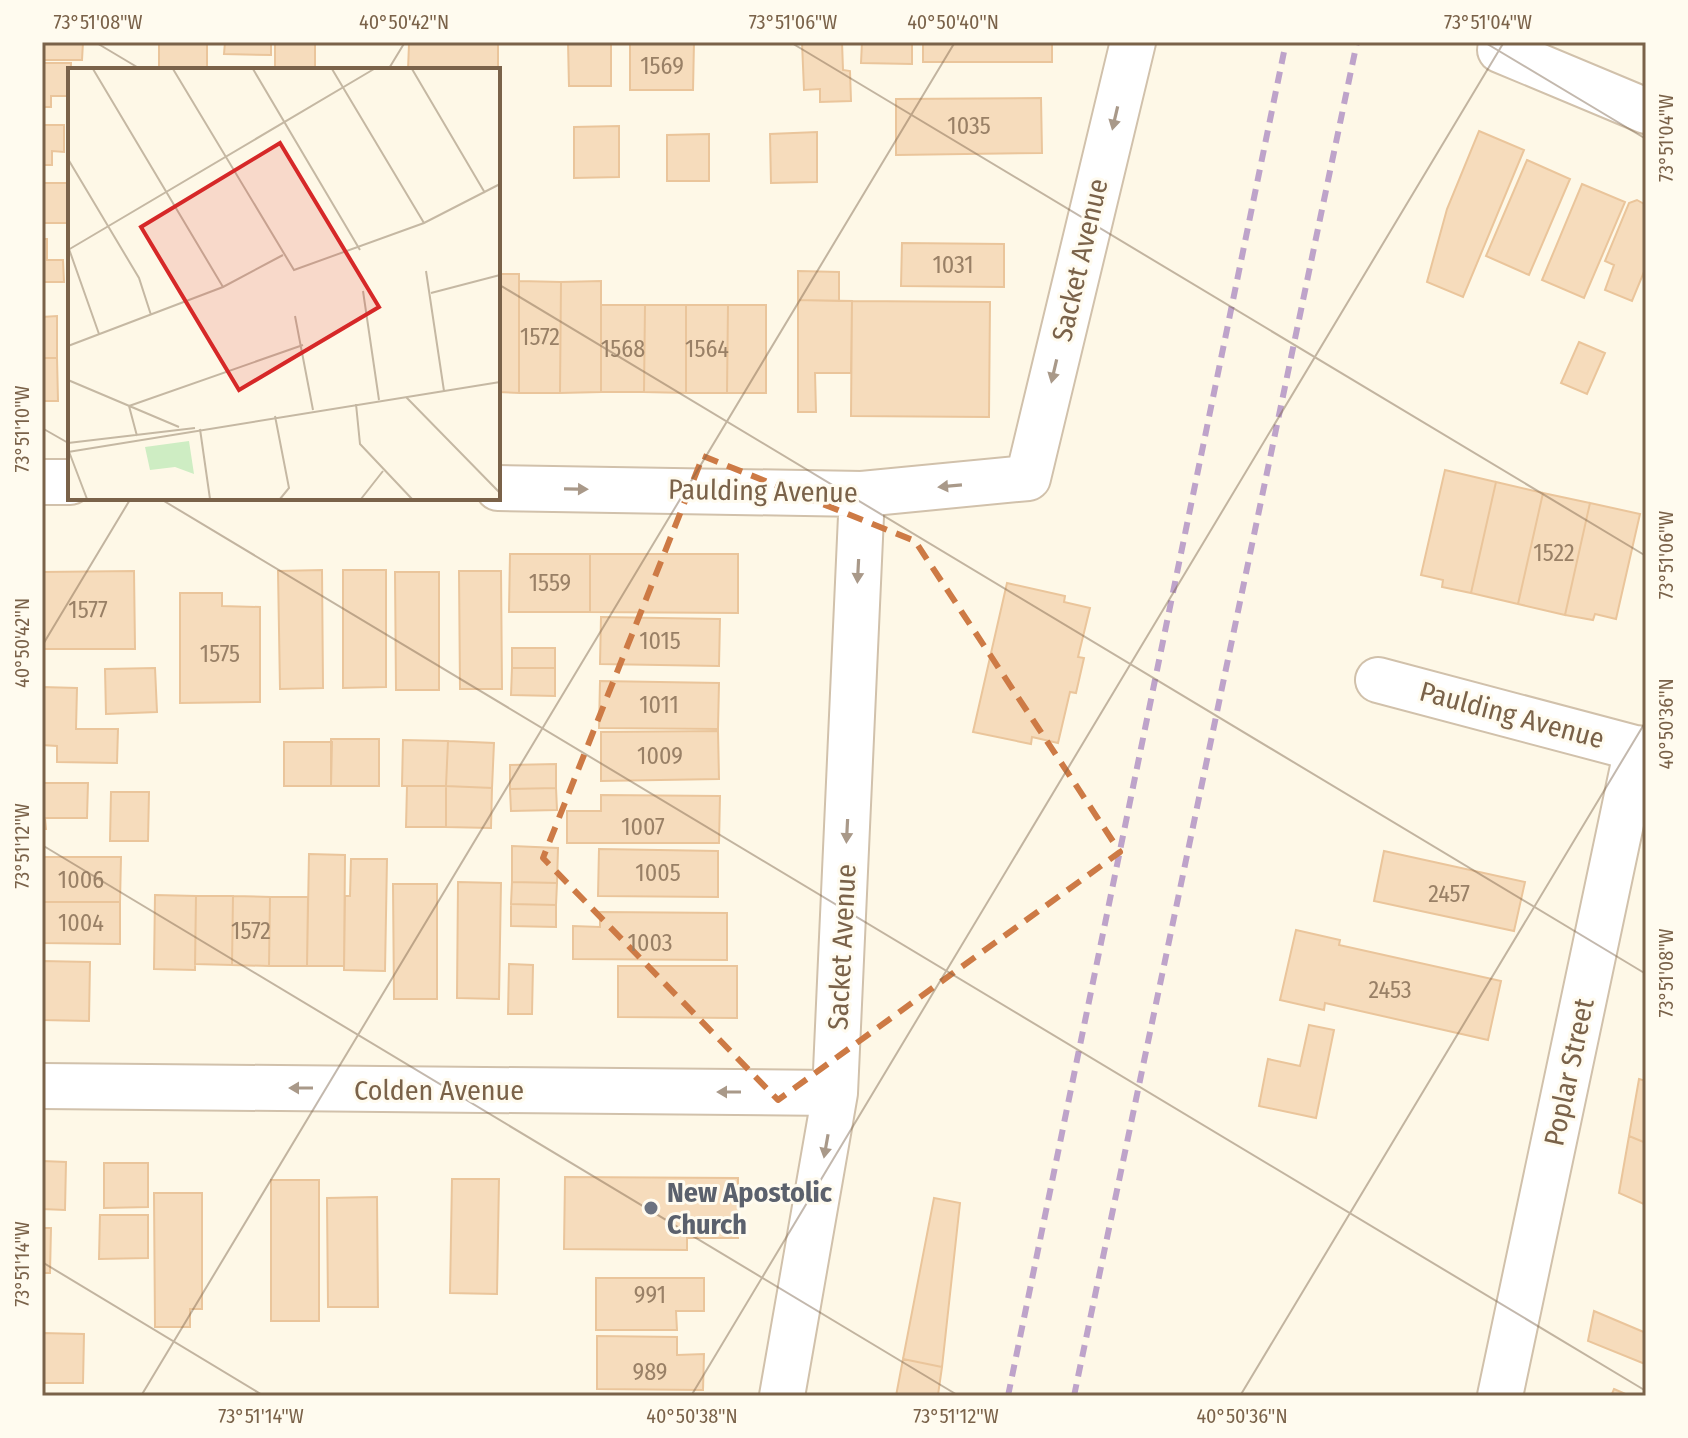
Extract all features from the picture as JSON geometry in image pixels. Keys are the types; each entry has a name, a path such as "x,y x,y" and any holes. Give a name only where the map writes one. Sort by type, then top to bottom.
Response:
{"street":[{"name":"Sacket Avenue","path":"1028,478 1133,42"},
{"path":"1500,50 1646,111"},
{"name":"Paulding Avenue","path":"500,488 862,494 1028,478"},
{"path":"42,482 68,482"},
{"name":"Sacket Avenue","path":"782,1396 835,1093 862,494"},
{"name":"Paulding Avenue","path":"1378,680 1642,749"},
{"name":"Poplar Street","path":"1500,1396 1642,749"},
{"name":"Colden Avenue","path":"42,1086 835,1093"}],"highlighted area":[{"path":"703,456 915,541 1120,852 778,1100 543,858"}],"building":[{"path":"42,42 83,42 82,60 42,60"},
{"path":"159,42 207,42 207,68 159,68"},
{"path":"225,42 271,42 271,55 224,54"},
{"path":"275,42 315,42 315,68 275,68"},
{"path":"498,42 498,68 408,68 409,44"},
{"path":"568,42 611,42 611,86 569,86"},
{"path":"630,42 694,42 693,90 630,90"},
{"path":"802,42 842,42 843,70 850,71 851,101 820,102 820,89 804,90"},
{"path":"862,42 912,42 912,64 861,63"},
{"path":"923,42 1052,42 1052,62 923,62"},
{"path":"42,63 71,63 71,68 68,68 68,96 51,96 51,107 42,107"},
{"path":"1041,98 1042,153 896,155 896,99"},
{"path":"42,125 64,125 64,152 52,151 52,165 42,165"},
{"path":"619,126 619,177 574,178 574,127"},
{"path":"1479,131 1524,150 1463,297 1427,282 1447,209"},
{"path":"817,132 817,182 771,183 770,134"},
{"path":"709,134 709,181 667,181 667,135"},
{"path":"1527,160 1570,179 1529,275 1486,256"},
{"path":"42,183 68,183 68,223 42,223"},
{"path":"1582,184 1625,202 1584,298 1542,280"},
{"path":"1637,200 1646,205 1646,267 1632,301 1605,290 1614,265 1605,261 1629,203"},
{"path":"42,239 47,239 47,260 63,260 64,282 42,282"},
{"path":"902,243 1004,244 1004,287 901,286"},
{"path":"798,271 839,272 839,301 798,300"},
{"path":"500,274 519,274 519,393 500,392"},
{"path":"519,281 561,282 560,393 519,393"},
{"path":"601,281 601,392 560,393 561,282"},
{"path":"798,300 852,301 851,373 815,373 816,412 798,412"},
{"path":"852,301 990,302 989,417 851,416"},
{"path":"601,305 645,305 644,392 601,392"},
{"path":"645,305 686,305 686,393 644,392"},
{"path":"686,305 728,305 727,393 686,393"},
{"path":"728,305 766,305 766,393 727,393"},
{"path":"57,316 57,358 42,358 42,317"},
{"path":"1579,342 1605,353 1587,394 1561,383"},
{"path":"42,358 57,358 58,401 42,401"},
{"path":"1445,470 1496,482 1471,593 1442,587 1443,580 1421,575"},
{"path":"1496,482 1543,493 1518,604 1471,593"},
{"path":"1543,493 1590,503 1565,615 1518,604"},
{"path":"1590,503 1640,514 1616,619 1595,614 1593,620 1565,615"},
{"path":"510,554 590,554 590,612 509,612"},
{"path":"590,554 738,554 738,613 590,612"},
{"path":"322,570 323,688 280,689 278,571"},
{"path":"343,570 386,570 386,687 343,688"},
{"path":"134,571 135,649 42,649 42,572"},
{"path":"459,571 501,571 502,689 460,689"},
{"path":"395,572 439,572 439,690 396,690"},
{"path":"1007,583 1065,596 1064,602 1090,608 1078,657 1084,658 1076,693 1070,692 1058,743 1032,737 1031,744 973,732"},
{"path":"180,593 222,593 222,606 260,607 260,702 180,703"},
{"path":"601,617 720,619 719,666 600,664"},
{"path":"512,648 555,648 555,668 512,668"},
{"path":"155,668 157,712 106,714 105,669"},
{"path":"512,668 555,668 555,696 511,695"},
{"path":"600,681 719,683 718,729 599,728"},
{"path":"42,687 77,688 76,729 118,729 117,763 57,762 57,746 42,745"},
{"path":"718,731 719,779 601,781 601,732"},
{"path":"331,739 379,739 379,786 331,786"},
{"path":"403,740 448,741 446,786 402,786"},
{"path":"448,741 494,743 492,788 446,786"},
{"path":"284,742 332,742 331,786 284,786"},
{"path":"556,764 556,788 510,789 510,765"},
{"path":"42,783 88,783 87,818 45,818 46,829 42,829"},
{"path":"407,786 446,786 446,827 406,827"},
{"path":"446,786 492,788 491,828 446,827"},
{"path":"556,788 557,810 511,811 510,789"},
{"path":"111,792 149,792 148,841 110,841"},
{"path":"601,795 720,796 719,843 567,843 567,811 601,811"},
{"path":"512,846 558,848 557,883 512,882"},
{"path":"599,849 718,851 718,897 598,896"},
{"path":"1384,851 1525,882 1514,931 1374,901"},
{"path":"309,854 345,855 344,966 307,966"},
{"path":"42,857 121,857 120,902 42,902"},
{"path":"351,859 387,859 385,971 344,970 345,896 350,896"},
{"path":"458,882 501,883 499,999 457,998"},
{"path":"512,882 557,883 556,905 511,904"},
{"path":"393,884 437,884 437,999 394,999"},
{"path":"155,895 196,896 195,970 154,969"},
{"path":"196,896 233,896 232,965 195,964"},
{"path":"233,896 270,897 269,966 232,965"},
{"path":"270,897 308,897 307,966 269,966"},
{"path":"42,902 120,902 120,944 42,943"},
{"path":"511,904 556,905 556,927 511,926"},
{"path":"600,912 727,913 727,960 573,959 573,926 600,927"},
{"path":"1296,930 1340,940 1339,945 1501,981 1488,1040 1325,1003 1324,1010 1280,1000"},
{"path":"42,961 90,962 89,1021 42,1020"},
{"path":"509,964 533,965 532,1014 508,1014"},
{"path":"618,966 737,966 737,1018 618,1017"},
{"path":"1309,1025 1334,1030 1316,1118 1259,1106 1268,1059 1300,1066"},
{"path":"1639,1079 1646,1081 1646,1143 1629,1136"},
{"path":"1629,1136 1646,1143 1646,1205 1619,1193"},
{"path":"42,1161 66,1162 65,1210 42,1209"},
{"path":"104,1163 148,1163 148,1207 104,1208"},
{"name":"New Apostolic Church","path":"565,1177 738,1178 738,1238 687,1238 687,1250 564,1249"},
{"path":"452,1179 499,1179 497,1294 450,1293"},
{"path":"271,1180 319,1180 319,1321 271,1321"},
{"path":"154,1193 202,1193 202,1309 190,1309 190,1327 155,1327"},
{"path":"377,1197 378,1307 328,1307 327,1198"},
{"path":"934,1198 960,1203 942,1367 903,1359"},
{"path":"100,1215 148,1215 148,1258 99,1259"},
{"path":"42,1228 51,1228 50,1273 42,1273"},
{"path":"596,1278 704,1278 704,1311 676,1311 677,1330 596,1330"},
{"path":"1594,1311 1646,1333 1645,1364 1588,1341"},
{"path":"42,1333 84,1334 83,1383 42,1383"},
{"path":"597,1336 677,1337 677,1355 704,1354 703,1390 597,1389"},
{"path":"903,1359 942,1367 938,1395 896,1396"},
{"path":"1614,1389 1630,1396 1611,1396"}],"railway":[{"path":"1008,1396 1286,42"},
{"path":"1074,1396 1357,42"}],"place":[{"name":"New Apostolic Church","path":"651,1208"}]}
